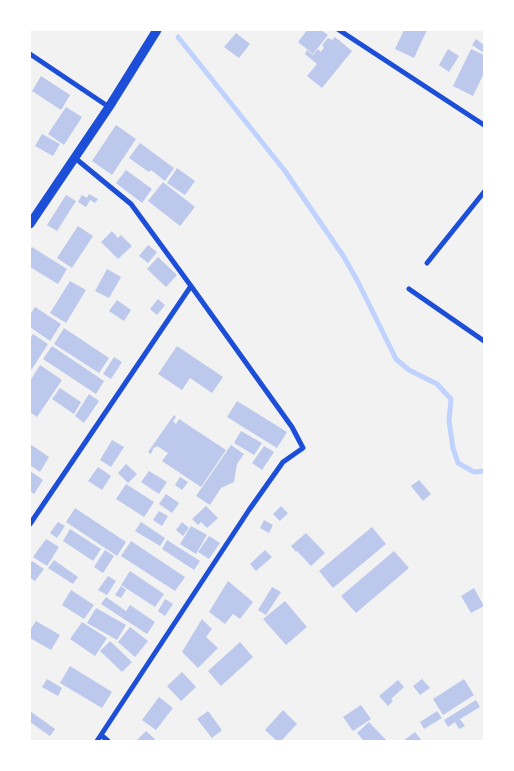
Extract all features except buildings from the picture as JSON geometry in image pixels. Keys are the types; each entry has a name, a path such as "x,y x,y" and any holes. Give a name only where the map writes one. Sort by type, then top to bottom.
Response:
{"street":[{"path":"30,224 109,108 157,30"},
{"path":"339,30 484,126"},
{"path":"30,54 109,108"},
{"path":"75,158 131,204 292,427 303,448 283,462 249,510 97,741"},
{"path":"427,263 484,192"},
{"path":"30,524 191,286"},
{"path":"409,289 484,340"},
{"path":"101,735 108,741"}],"waterway":[{"path":"178,37 285,171 344,257 396,359 409,370 437,384 451,399 449,421 453,448 458,463 474,472 484,471"}]}
